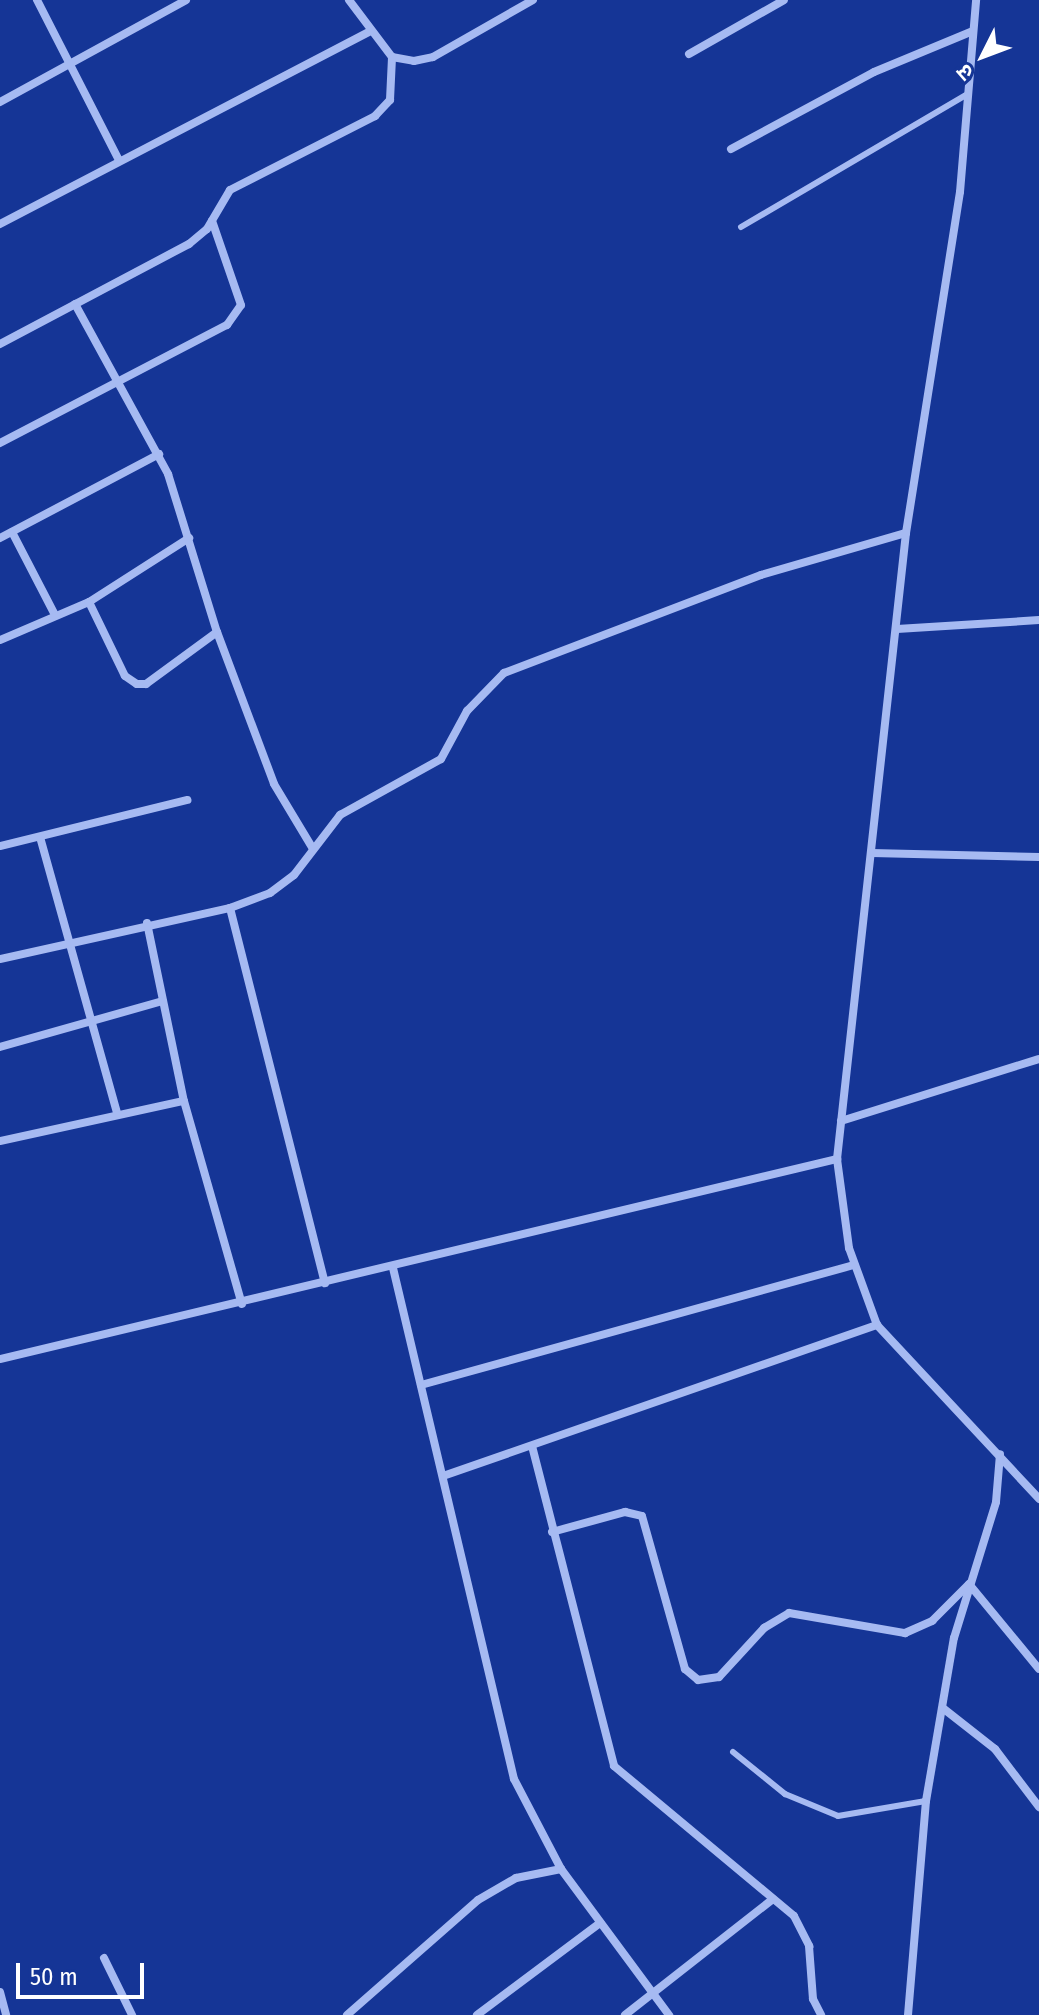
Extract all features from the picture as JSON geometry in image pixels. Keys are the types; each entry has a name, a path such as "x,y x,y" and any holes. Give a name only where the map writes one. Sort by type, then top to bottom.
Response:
{"street":[{"path":"37,0 119,160"},
{"path":"0,102 68,60 186,0"},
{"path":"349,0 369,32 392,57 433,57 533,0"},
{"path":"689,54 784,0"},
{"path":"976,0 958,208 906,533 837,1159 854,1265 877,1325 1039,1499"},
{"path":"731,149 861,78 973,31"},
{"path":"0,224 369,32"},
{"path":"0,344 189,244 212,221 230,190 384,109 392,57"},
{"path":"0,443 227,325 238,313 240,294 212,221"},
{"path":"75,304 115,384 159,454 189,538 217,632 274,784 313,849"},
{"path":"0,538 159,454"},
{"path":"12,532 55,615"},
{"path":"0,959 65,941 230,908 282,886 340,815 441,759 467,711 504,673 761,575 906,533"},
{"path":"0,640 89,602 189,538"},
{"path":"89,602 125,676 137,684 146,684 217,632"},
{"path":"897,629 1039,620"},
{"path":"0,846 187,800"},
{"path":"40,837 65,941 117,1113"},
{"path":"872,853 1039,857"},
{"path":"230,908 325,1283"},
{"path":"147,923 184,1101 242,1304"},
{"path":"0,1047 163,1001"},
{"path":"841,1121 1039,1059"},
{"path":"0,1141 117,1113 184,1101"},
{"path":"0,1359 393,1268 837,1159"},
{"path":"421,1385 854,1265"},
{"path":"393,1268 514,1779 561,1869 669,2015"},
{"path":"443,1476 877,1325"},
{"path":"532,1446 614,1766 773,1899 804,1930 813,1999 821,2015"},
{"path":"908,2015 926,1801 969,1584 996,1502 1000,1454"},
{"path":"552,1532 625,1512 642,1516 685,1669 698,1680 719,1677 764,1628 789,1613 905,1633 932,1621 969,1584"},
{"path":"969,1584 1039,1669"},
{"path":"944,1709 995,1749 1039,1807"},
{"path":"347,2015 478,1900 516,1878 561,1869"},
{"path":"625,2015 773,1899"},
{"path":"477,2015 600,1923"},
{"path":"104,1958 132,2015"},
{"path":"0,1992 6,2015"}],"lane":[{"path":"741,227 968,94"},
{"path":"733,1752 785,1794 838,1816 926,1801"}]}
